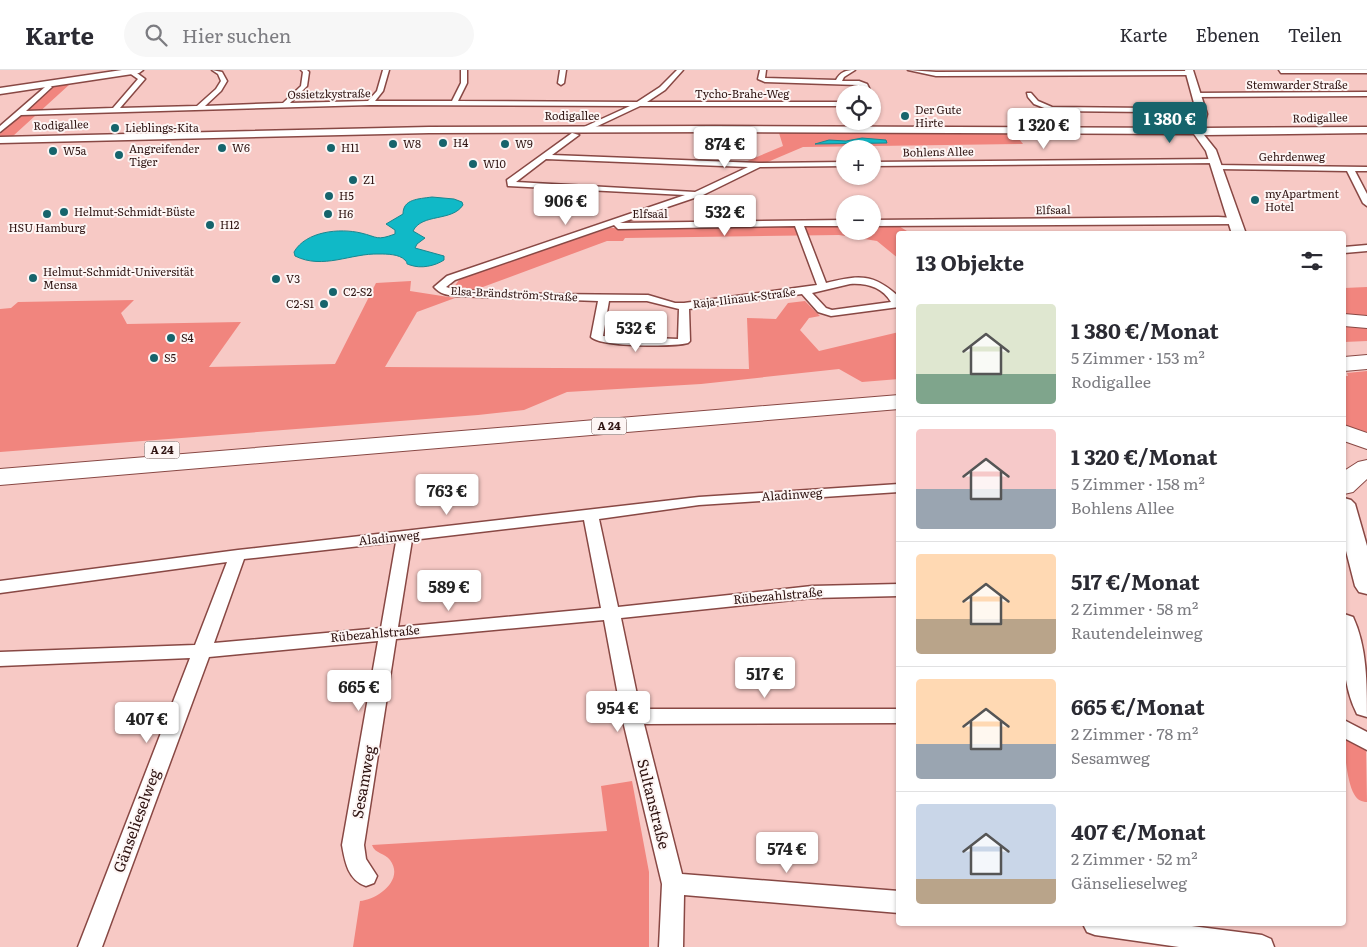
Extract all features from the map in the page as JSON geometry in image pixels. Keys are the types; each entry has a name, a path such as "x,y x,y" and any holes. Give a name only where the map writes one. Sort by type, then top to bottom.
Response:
{"highway":[{"path":"1346,321 1367,322"},
{"path":"1346,352 1367,350"},
{"path":"1346,365 1367,364"},
{"name":"A 24","path":"0,464 896,389"},
{"name":"A 24","path":"0,477 896,402"},
{"path":"1346,433 1367,442"},
{"path":"1346,447 1367,450"},
{"path":"1346,456 1367,459"},
{"path":"1346,484 1351,478 1367,468"}],"main road":[{"path":"0,91 135,71"},
{"path":"1189,72 1202,114 1208,121 1211,131 1214,144 1214,159"},
{"path":"1202,114 1198,120 1197,130 1202,143 1214,159 1237,227"},
{"name":"Rodigallee","path":"0,140 274,131 587,129 1367,130"},
{"path":"1346,511 1367,586"},
{"path":"1346,630 1365,696"}],"street":[{"path":"200,107 219,90 224,81 220,73 214,70"},
{"path":"286,105 304,86 306,72 304,70"},
{"path":"370,103 380,90 386,70"},
{"path":"454,103 463,85 464,70"},
{"path":"561,83 563,70"},
{"path":"587,129 639,102 671,82 680,70"},
{"name":"Tycho-Brahe-Weg","path":"763,70 761,79 765,80 839,81 865,85"},
{"path":"839,81 841,76 852,70"},
{"path":"911,70 936,74 1189,72"},
{"path":"116,110 142,79 135,71"},
{"path":"1281,71 1367,71"},
{"path":"0,130 49,87 45,84"},
{"path":"1030,94 1032,100 1038,105 1052,109 1151,110 1202,114"},
{"name":"Stemwarder Straße","path":"1196,95 1367,94"},
{"name":"Ossietzkystraße","path":"19,113 370,103 639,102"},
{"name":"Tycho-Brahe-Weg","path":"639,102 836,104"},
{"path":"575,135 510,182 511,184 700,193"},
{"path":"546,157 759,165 836,164"},
{"name":"Bohlens Allee","path":"881,164 1214,159"},
{"name":"Gehrdenweg","path":"1214,159 1367,169"},
{"name":"Elsa-Brändström-Straße","path":"604,298 546,298 456,292 444,291 439,287 451,278 700,193 759,165"},
{"path":"1350,169 1367,203"},
{"name":"Elfsaal","path":"881,223 1218,220 1237,227"},
{"path":"799,224 822,286"},
{"name":"Elfsaal","path":"604,226 836,224"},
{"path":"1346,250 1367,248"},
{"name":"Raja-Ilinauk-Straße","path":"684,306 684,341 652,342 629,339 601,339 596,337 604,298 648,298 674,306 684,306 805,291 822,286 871,281 896,300 896,304 831,313 822,310 805,291"},
{"name":"Aladinweg","path":"0,587 238,555 699,501 896,488"},
{"name":"Sultanstraße","path":"591,515 632,717 673,884 670,947"},
{"name":"Sesamweg","path":"366,876 356,863 353,845 405,536"},
{"name":"Gänselieselweg","path":"90,947 200,651 238,555"},
{"name":"Rübezahlstraße","path":"0,658 200,651 611,613 812,592 896,590"},
{"path":"632,717 896,716"},
{"path":"1346,729 1367,742"},
{"path":"673,884 896,902"},
{"path":"1110,926 1262,947"}],"shaded area":[{"path":"70,84 13,136 0,137 0,134 51,87"},
{"path":"1014,132 1023,144 881,146 881,140 836,140 836,147 803,147 763,164 746,164 745,162 783,146 779,133"},
{"path":"897,225 907,231 896,231 896,257 877,241 871,240 881,240 881,226"},
{"path":"836,226 836,235 625,238 623,241 607,241 472,291 452,290 461,277 610,228"},
{"path":"411,281 410,291 455,298 417,312 385,367 749,369 747,318 776,319 788,303 805,301 820,316 809,318 800,330 819,351 896,333 896,379 862,382 839,369 701,384 567,392 524,410 478,415 0,452 0,309 11,308 18,302 134,300 121,313 127,324 241,322 209,367 335,364 376,283"},
{"path":"1367,287 1367,316 1346,315 1346,288"},
{"path":"1346,327 1367,327 1367,341 1346,342"},
{"path":"1367,371 1367,440 1346,425 1347,373"},
{"path":"1346,736 1366,749 1367,802 1361,801 1355,796 1349,782 1346,766"},
{"path":"632,781 649,872 649,947 353,947 360,901 367,900 381,893 387,888 394,875 394,867 390,860 375,850 372,845 607,831 601,786"}],"water":[{"path":"862,138 886,140 887,143 881,143 881,140 851,140"},
{"path":"829,140 836,140 836,144 815,144"},
{"path":"432,197 454,199 462,202 463,205 452,214 430,219 417,225 413,231 425,238 415,248 444,256 444,260 436,264 423,267 414,266 407,264 400,257 386,254 368,254 326,261 306,260 295,256 294,252 299,245 315,235 324,233 343,231 361,233 377,238 395,234 395,230 386,224 403,214 408,203 417,199"}],"place":[{"name":"Der Gute Hirte","path":"905,116"},
{"name":"Lieblings-Kita","path":"115,128"},
{"name":"H4","path":"443,143"},
{"name":"W8","path":"393,144"},
{"name":"W9","path":"505,144"},
{"name":"W6","path":"222,148"},
{"name":"H11","path":"331,148"},
{"name":"W5a","path":"53,151"},
{"name":"Angreifender Tiger","path":"119,155"},
{"name":"W10","path":"473,164"},
{"name":"Z1","path":"353,180"},
{"name":"H5","path":"329,196"},
{"name":"myApartment Hotel","path":"1255,200"},
{"name":"Helmut-Schmidt-Büste","path":"64,212"},
{"name":"HSU Hamburg","path":"47,214"},
{"name":"H6","path":"328,214"},
{"name":"H12","path":"210,225"},
{"name":"Helmut-Schmidt-Universität Mensa","path":"33,278"},
{"name":"V3","path":"276,279"},
{"name":"C2-S2","path":"333,292"},
{"name":"C2-S1","path":"324,304"},
{"name":"S4","path":"171,338"},
{"name":"S5","path":"154,358"}]}
